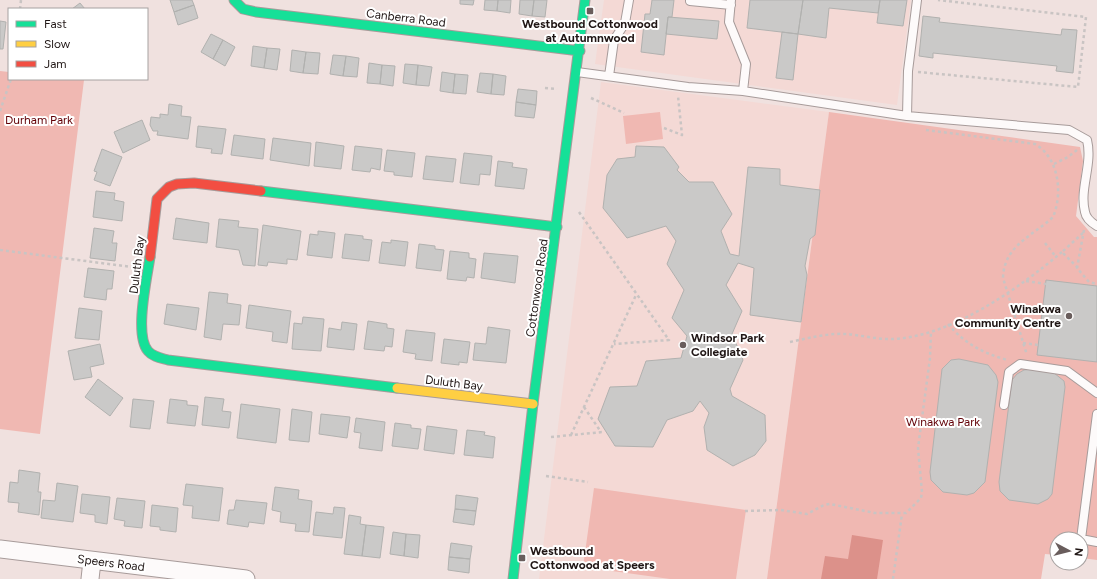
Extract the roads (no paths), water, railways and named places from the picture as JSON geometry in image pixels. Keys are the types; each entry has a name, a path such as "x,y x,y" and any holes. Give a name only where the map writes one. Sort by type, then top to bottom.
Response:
{"street":[{"name":"Canberra Road","path":"234,0 243,9 256,12 580,51"},
{"name":"Cottonwood Road","path":"513,579 533,404 580,51 585,0"},
{"name":"Duluth Bay","path":"533,404 168,360 153,356 144,346 141,330 157,199 166,187 180,182 557,227"},
{"name":"Speers Road","path":"0,549 246,579"},
{"path":"90,579 92,561"}],"lane":[{"path":"609,76 614,40 625,23 629,0"},
{"path":"907,116 908,71 917,0"},
{"path":"690,1 731,2 729,22 746,64 743,92"},
{"path":"577,72 743,92 907,116 1069,130 1087,140 1093,151 1084,202 1086,216 1097,226"},
{"path":"1004,405 1008,372 1020,364 1067,370 1097,393"},
{"path":"1097,414 1081,539 1097,542"}],"place":[{"name":"Westbound Cottonwood at Autumnwood","path":"590,11"},
{"name":"Winakwa Community Centre","path":"1069,316"},
{"name":"Windsor Park Collegiate","path":"683,345"},
{"name":"Westbound Cottonwood at Speers","path":"522,558"}],"park label":[{"name":"Durham Park","path":"39,120"},
{"name":"Winakwa Park","path":"943,422"}]}
